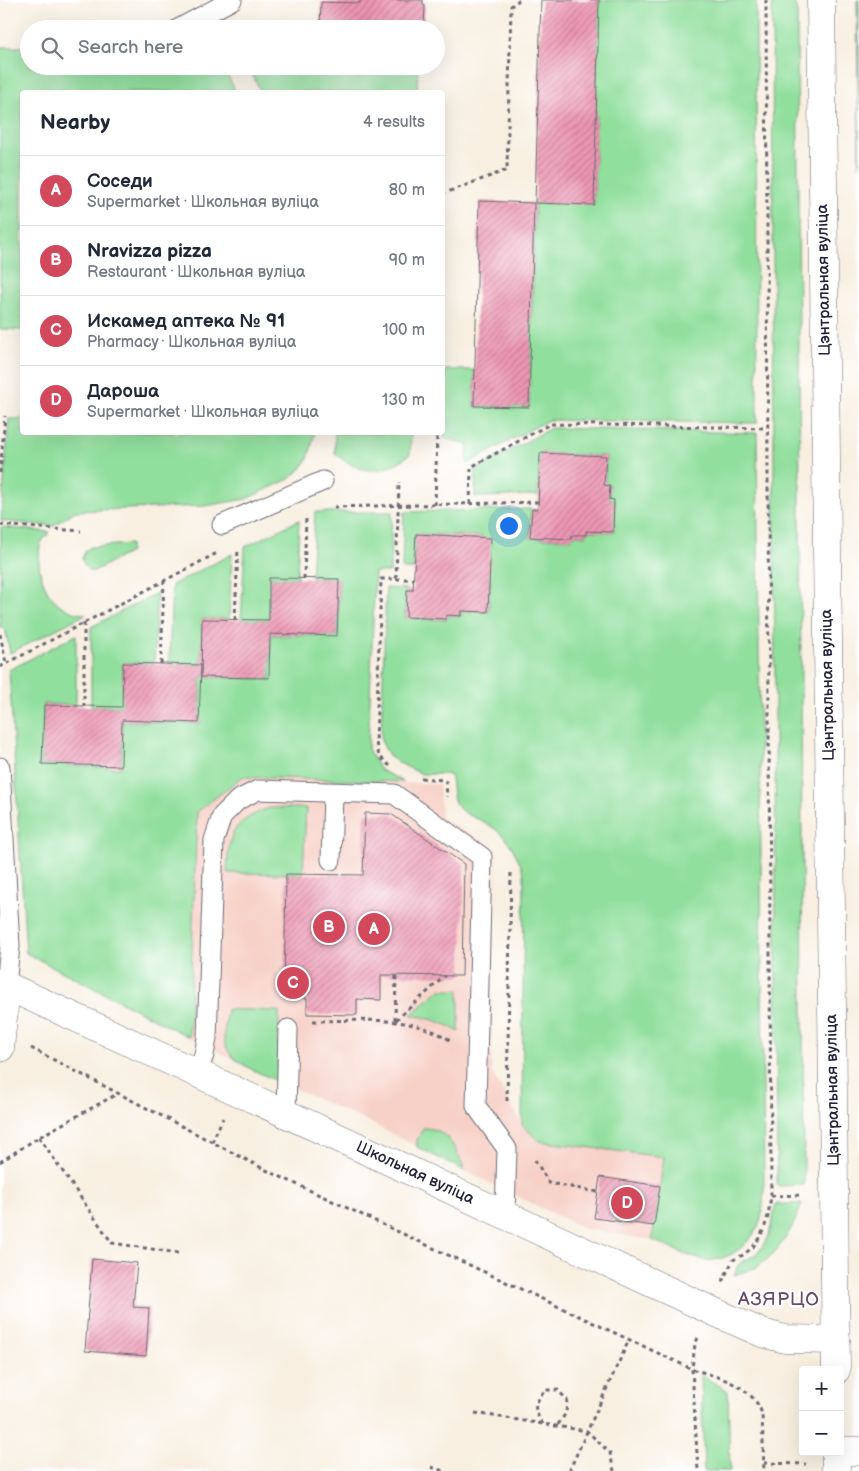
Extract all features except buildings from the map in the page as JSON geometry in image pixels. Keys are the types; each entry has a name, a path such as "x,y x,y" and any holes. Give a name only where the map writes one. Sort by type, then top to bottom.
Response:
{"main road":[{"name":"Цэнтральная вуліца","path":"821,0 836,1366"},
{"name":"Школьная вуліца","path":"3,984 762,1333 785,1339 836,1340"},
{"path":"0,1048 3,984"},
{"path":"837,1460 859,1451"}],"lane":[{"path":"195,20 232,0"},
{"path":"222,525 323,480"},
{"path":"0,767 10,946 3,984"},
{"path":"197,1074 204,1055 206,1038 214,840 222,816 238,800 258,790 394,794 482,857 476,1106 506,1149 505,1214"},
{"path":"331,860 334,793"},
{"path":"286,1114 288,1029"}],"path":[{"path":"445,193 506,170 511,6 519,0"},
{"path":"727,1271 733,1260 753,1247 759,1238 768,1216 771,1196 766,0"},
{"path":"0,473 5,416"},
{"path":"470,504 471,468 550,424 767,428"},
{"path":"435,505 437,435"},
{"path":"334,506 538,502"},
{"path":"304,579 306,516"},
{"path":"0,525 81,531"},
{"path":"235,620 239,542"},
{"path":"0,667 222,551"},
{"path":"396,579 414,578"},
{"path":"161,664 164,580"},
{"path":"84,623 84,706"},
{"path":"0,634 6,663"},
{"path":"395,1021 396,975"},
{"path":"395,1021 445,976"},
{"path":"306,1021 395,1021 428,1028 458,1045 477,1062"},
{"path":"31,1048 264,1169 692,1369 727,1380 754,1397 760,1406 762,1414 764,1471"},
{"path":"0,1162 39,1137 117,1093"},
{"path":"39,1137 112,1243 178,1253"},
{"path":"530,1152 549,1183 598,1192"},
{"path":"569,1471 629,1340"},
{"path":"695,1344 692,1369 698,1471"},
{"path":"543,1424 536,1413 537,1401 545,1390 558,1390 567,1400 566,1413 557,1426"},
{"path":"475,1413 587,1431 610,1453 614,1471"},
{"path":"764,1463 837,1460"},
{"path":"432,1467 444,1471"}],"shaded area":[{"path":"242,777 439,784 441,818 495,849 491,1071 522,1124 538,1141 664,1157 652,1240 585,1229 369,1122 299,1091 190,1038 197,811"}],"green space":[{"path":"599,0 756,0 757,423 548,420 467,464 468,444 444,438 445,370 475,370 474,406 529,407 535,203 594,204"},
{"path":"772,0 793,0 797,11 804,1185 777,1186"},
{"path":"857,0 859,0 859,167"},
{"path":"0,47 20,47 20,75 228,75 235,90 20,90 20,330 0,329"},
{"path":"252,75 418,75 417,90 260,90"},
{"path":"9,419 20,419 20,435 314,435 308,459 300,470 289,479 246,499 205,506 75,511 53,526 1,521"},
{"path":"551,428 757,433 764,1192 761,1218 749,1240 744,1246 730,1255 714,1260 693,1257 652,1240 664,1157 538,1141 522,1124 524,873 509,843 499,832 465,813 457,806 453,798 450,776 446,774 422,774 403,765 390,757 381,741 386,588 406,589 405,618 447,620 447,616 461,616 462,611 489,612 490,580 484,580 480,566 482,536 415,534 414,569 402,569 404,512 531,509 530,538 572,539 572,535 586,536 586,531 614,532 615,500 609,499 610,485 605,485 606,456 540,453 538,495 475,497 476,469"},
{"path":"335,435 411,435 410,454 391,466 382,469 372,470 354,466 335,453"},
{"path":"315,512 392,512 390,572 375,572 368,749 380,770 404,782 242,777 197,812 189,1037 26,953 9,670 76,635 76,705 44,704 41,764 121,768 123,721 200,724 201,677 270,679 271,635 338,636 339,579 311,578"},
{"path":"299,520 297,578 270,578 269,620 241,620 245,547"},
{"path":"1,527 50,532 42,541 40,548 39,561 43,581 52,597 59,604 76,613 86,614 10,653 5,628 0,628"},
{"path":"130,544 130,552 92,572 88,570 83,562 82,558 86,550 91,547"},
{"path":"232,554 229,619 202,619 201,665 169,664 172,585"},
{"path":"157,593 154,663 123,663 122,707 91,706 91,627"},
{"path":"269,808 306,808 303,874 227,873 229,849 234,832 246,819"},
{"path":"439,990 459,990 459,1032 436,1021 411,1015"},
{"path":"227,1009 279,1011 277,1081 244,1065 230,1054 224,1038"},
{"path":"423,1128 432,1129 446,1136 459,1156 465,1171 417,1147 417,1140"},
{"path":"776,1204 802,1204 795,1222 774,1253 757,1267 734,1275 739,1264 756,1254 762,1247 769,1235"},
{"path":"701,1375 728,1391 730,1471 704,1471"}],"place":[{"name":"Nravizza pizza","path":"329,927"},
{"name":"Соседи","path":"374,929"},
{"name":"Искамед аптека № 91","path":"293,983"},
{"name":"Дароша","path":"627,1203"}],"district":[{"name":"АЗЯРЦО","path":"779,1299"}]}
